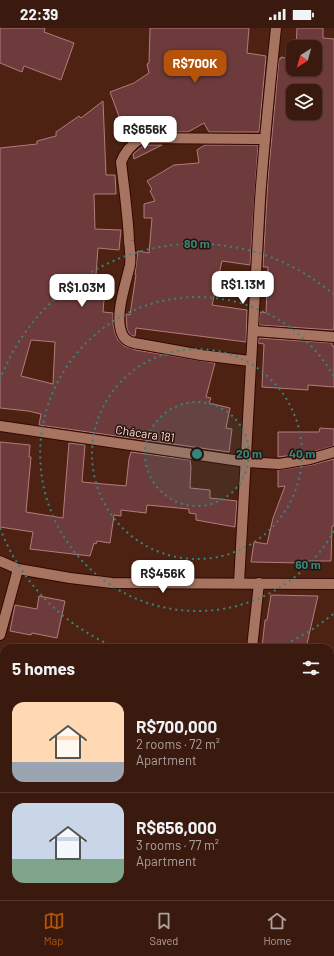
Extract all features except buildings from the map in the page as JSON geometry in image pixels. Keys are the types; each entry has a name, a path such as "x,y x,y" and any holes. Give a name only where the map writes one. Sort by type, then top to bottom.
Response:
{"street":[{"path":"239,583 247,462 250,361 260,198 276,28"},
{"path":"250,361 201,355 140,344 130,342 124,338 121,331 120,318 124,289 130,264 129,230 122,162 124,154 133,144 142,138 265,139"},
{"path":"253,331 334,337"},
{"name":"Chácara 181","path":"0,426 247,462 278,464 310,459 334,452"},
{"path":"0,561 18,569 70,578 112,582 334,584"},
{"path":"0,635 18,569"},
{"path":"252,644 258,583"}]}
